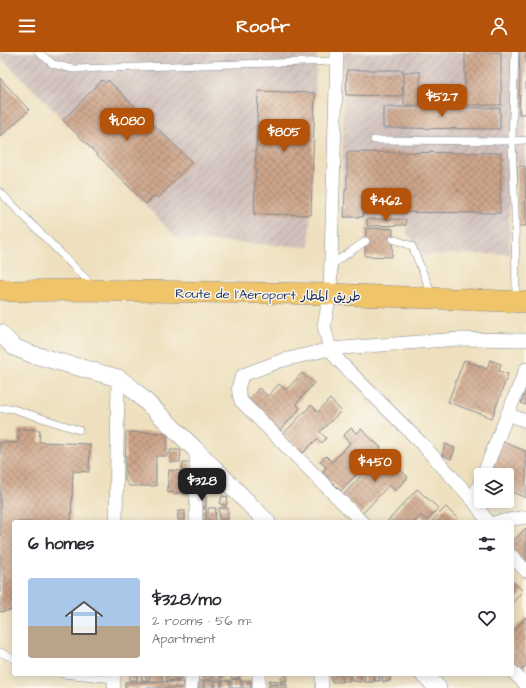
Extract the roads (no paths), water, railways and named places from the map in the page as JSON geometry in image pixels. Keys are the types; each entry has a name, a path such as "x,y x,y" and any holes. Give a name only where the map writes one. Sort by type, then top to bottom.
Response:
{"main road":[{"name":"Route de l'Aéroport طريق المطار","path":"4,291 330,294 521,302"}],"street":[{"path":"337,56 330,294 324,326 330,349 339,361 420,442 473,500 487,520"},
{"path":"0,333 14,347 32,354 118,378 152,406 264,520"},
{"path":"360,520 241,401 238,392 238,385 243,375 280,361 330,349 458,339 526,340"},
{"path":"486,468 526,369"},
{"path":"116,520 118,378"},
{"path":"507,414 526,421"},
{"path":"196,450 196,520"},
{"path":"507,520 526,516"},
{"path":"514,558 526,571"},
{"path":"514,673 526,685"},
{"path":"191,688 192,676"},
{"path":"259,676 259,688"},
{"path":"322,676 322,688"},
{"path":"425,676 438,688"}],"lane":[{"path":"38,52 53,64 72,69 337,56"},
{"path":"514,52 512,141 521,302"},
{"path":"374,140 526,140"},
{"path":"0,192 99,291"},
{"path":"393,240 412,246 434,298"},
{"path":"331,265 366,241"},
{"path":"0,409 10,408 79,430"},
{"path":"0,652 12,658"},
{"path":"79,676 114,680"}]}
